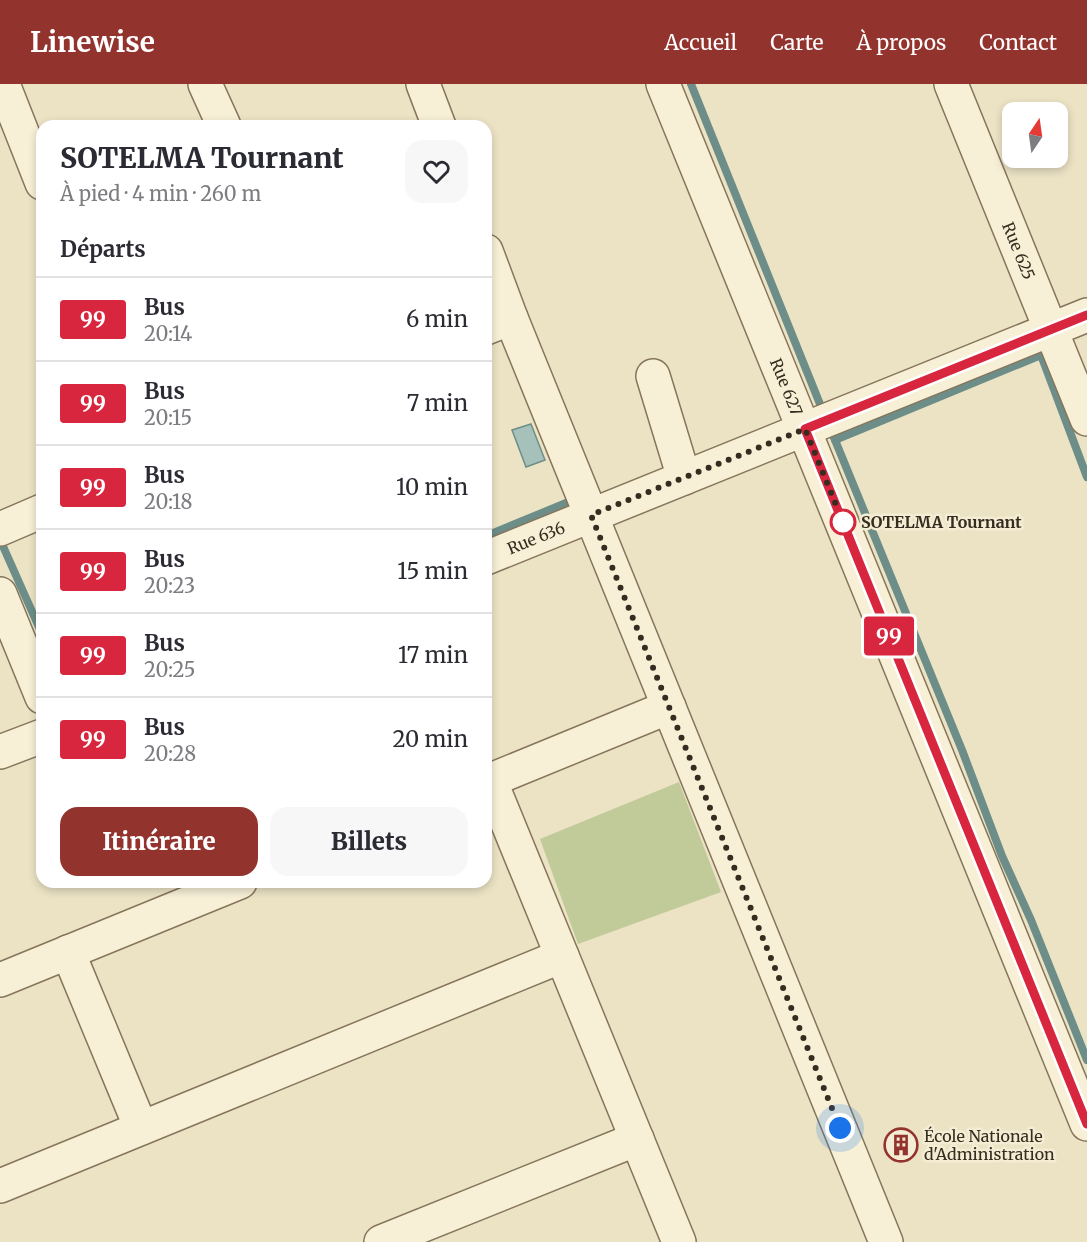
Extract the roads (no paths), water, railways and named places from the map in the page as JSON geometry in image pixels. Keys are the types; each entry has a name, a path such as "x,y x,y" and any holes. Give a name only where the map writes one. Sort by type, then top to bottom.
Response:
{"street":[{"path":"3,84 36,168"},
{"path":"205,84 221,120"},
{"path":"423,84 437,120"},
{"name":"Rue 627","path":"663,84 1087,1124"},
{"name":"Rue 625","path":"951,84 1087,419"},
{"path":"492,284 499,323 591,515 882,1241"},
{"name":"Rue 636","path":"492,556 1087,315"},
{"path":"653,376 684,478"},
{"path":"0,529 36,514"},
{"path":"0,594 36,682"},
{"path":"492,779 669,707"},
{"path":"0,752 36,738"},
{"path":"492,790 679,1242"},
{"path":"0,980 225,888"},
{"path":"68,952 141,1128"},
{"path":"0,1186 562,956"},
{"path":"381,1242 637,1139"}],"water":[{"path":"531,424 545,460 526,467 512,430"}],"waterway":[{"path":"691,84 824,414"},
{"path":"830,427 835,440 1041,355 1087,477"},
{"path":"835,440 962,750 1002,856 1031,920 1087,1060"},
{"path":"492,534 566,503"},
{"path":"2,544 36,620"}],"place":[{"name":"SOTELMA Tournant","path":"843,522"},
{"name":"École Nationale d'Administration","path":"901,1145"}]}
